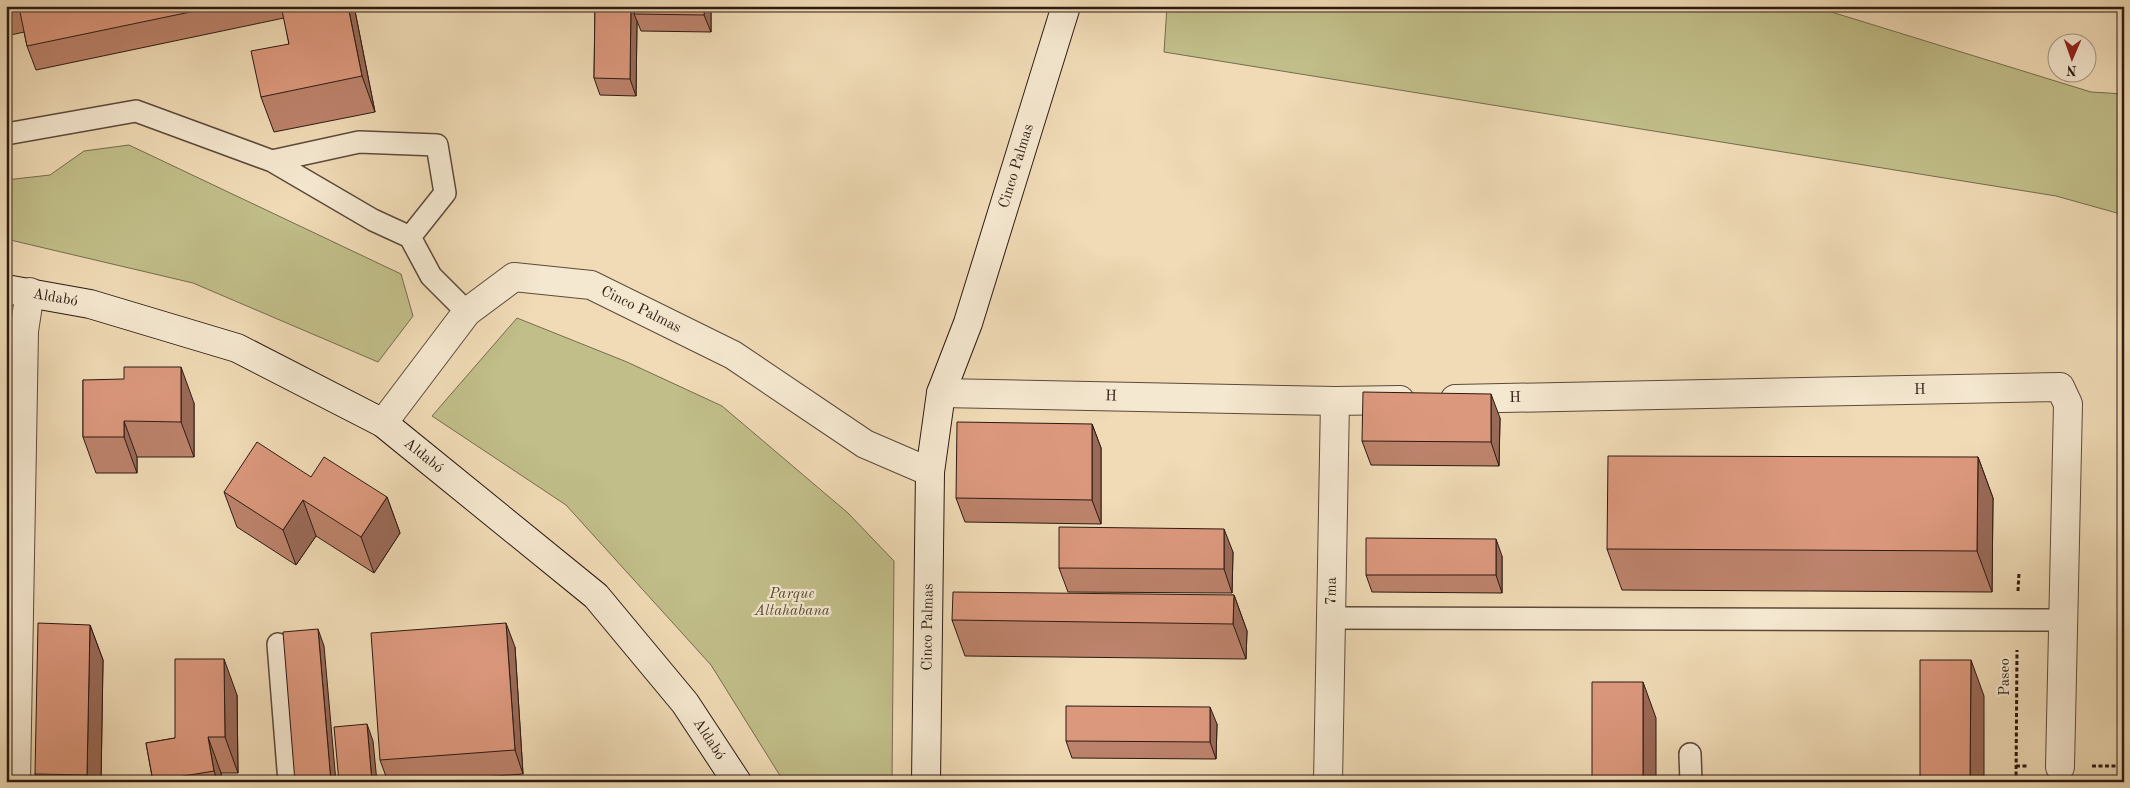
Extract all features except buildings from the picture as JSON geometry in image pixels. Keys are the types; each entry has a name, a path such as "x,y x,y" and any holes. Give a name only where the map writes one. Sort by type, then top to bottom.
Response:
{"street":[{"name":"Cinco Palmas","path":"926,782 930,472 941,393 968,323 1066,6"},
{"name":"Cinco Palmas","path":"383,423 467,312 514,277 590,285 733,355 865,444 930,472"},
{"path":"16,782 13,665 25,554 24,330 18,290"},
{"name":"Aldabó","path":"18,290 90,304 237,348 383,423 596,596 685,704 737,782"},
{"name":"H","path":"941,393 1335,401 2060,387 2068,404 2062,620"},
{"name":"7ma","path":"1328,782 1335,401"},
{"path":"2060,766 2062,620"}],"lane":[{"path":"6,134 136,111 272,161 372,220 410,237 431,276 467,312"},
{"path":"272,161 359,142 437,145 445,193 410,237"},
{"path":"1331,618 2017,618 2062,620"},
{"path":"278,644 289,782"},
{"path":"1690,754 1691,782"}],"path":[{"name":"Paseo","path":"2016,782 2019,573"}],"green space":[{"path":"1167,6 1812,6 2048,79 2048,82 2059,82 2091,92 2124,94 2124,215 2056,196 1164,52"},
{"path":"129,145 401,274 413,316 378,362 193,283 6,239 6,180 50,175 84,151"},
{"name":"Parque Altahabana","path":"517,318 627,362 722,406 848,513 894,561 892,782 784,782 711,665 566,505 432,416"}]}
